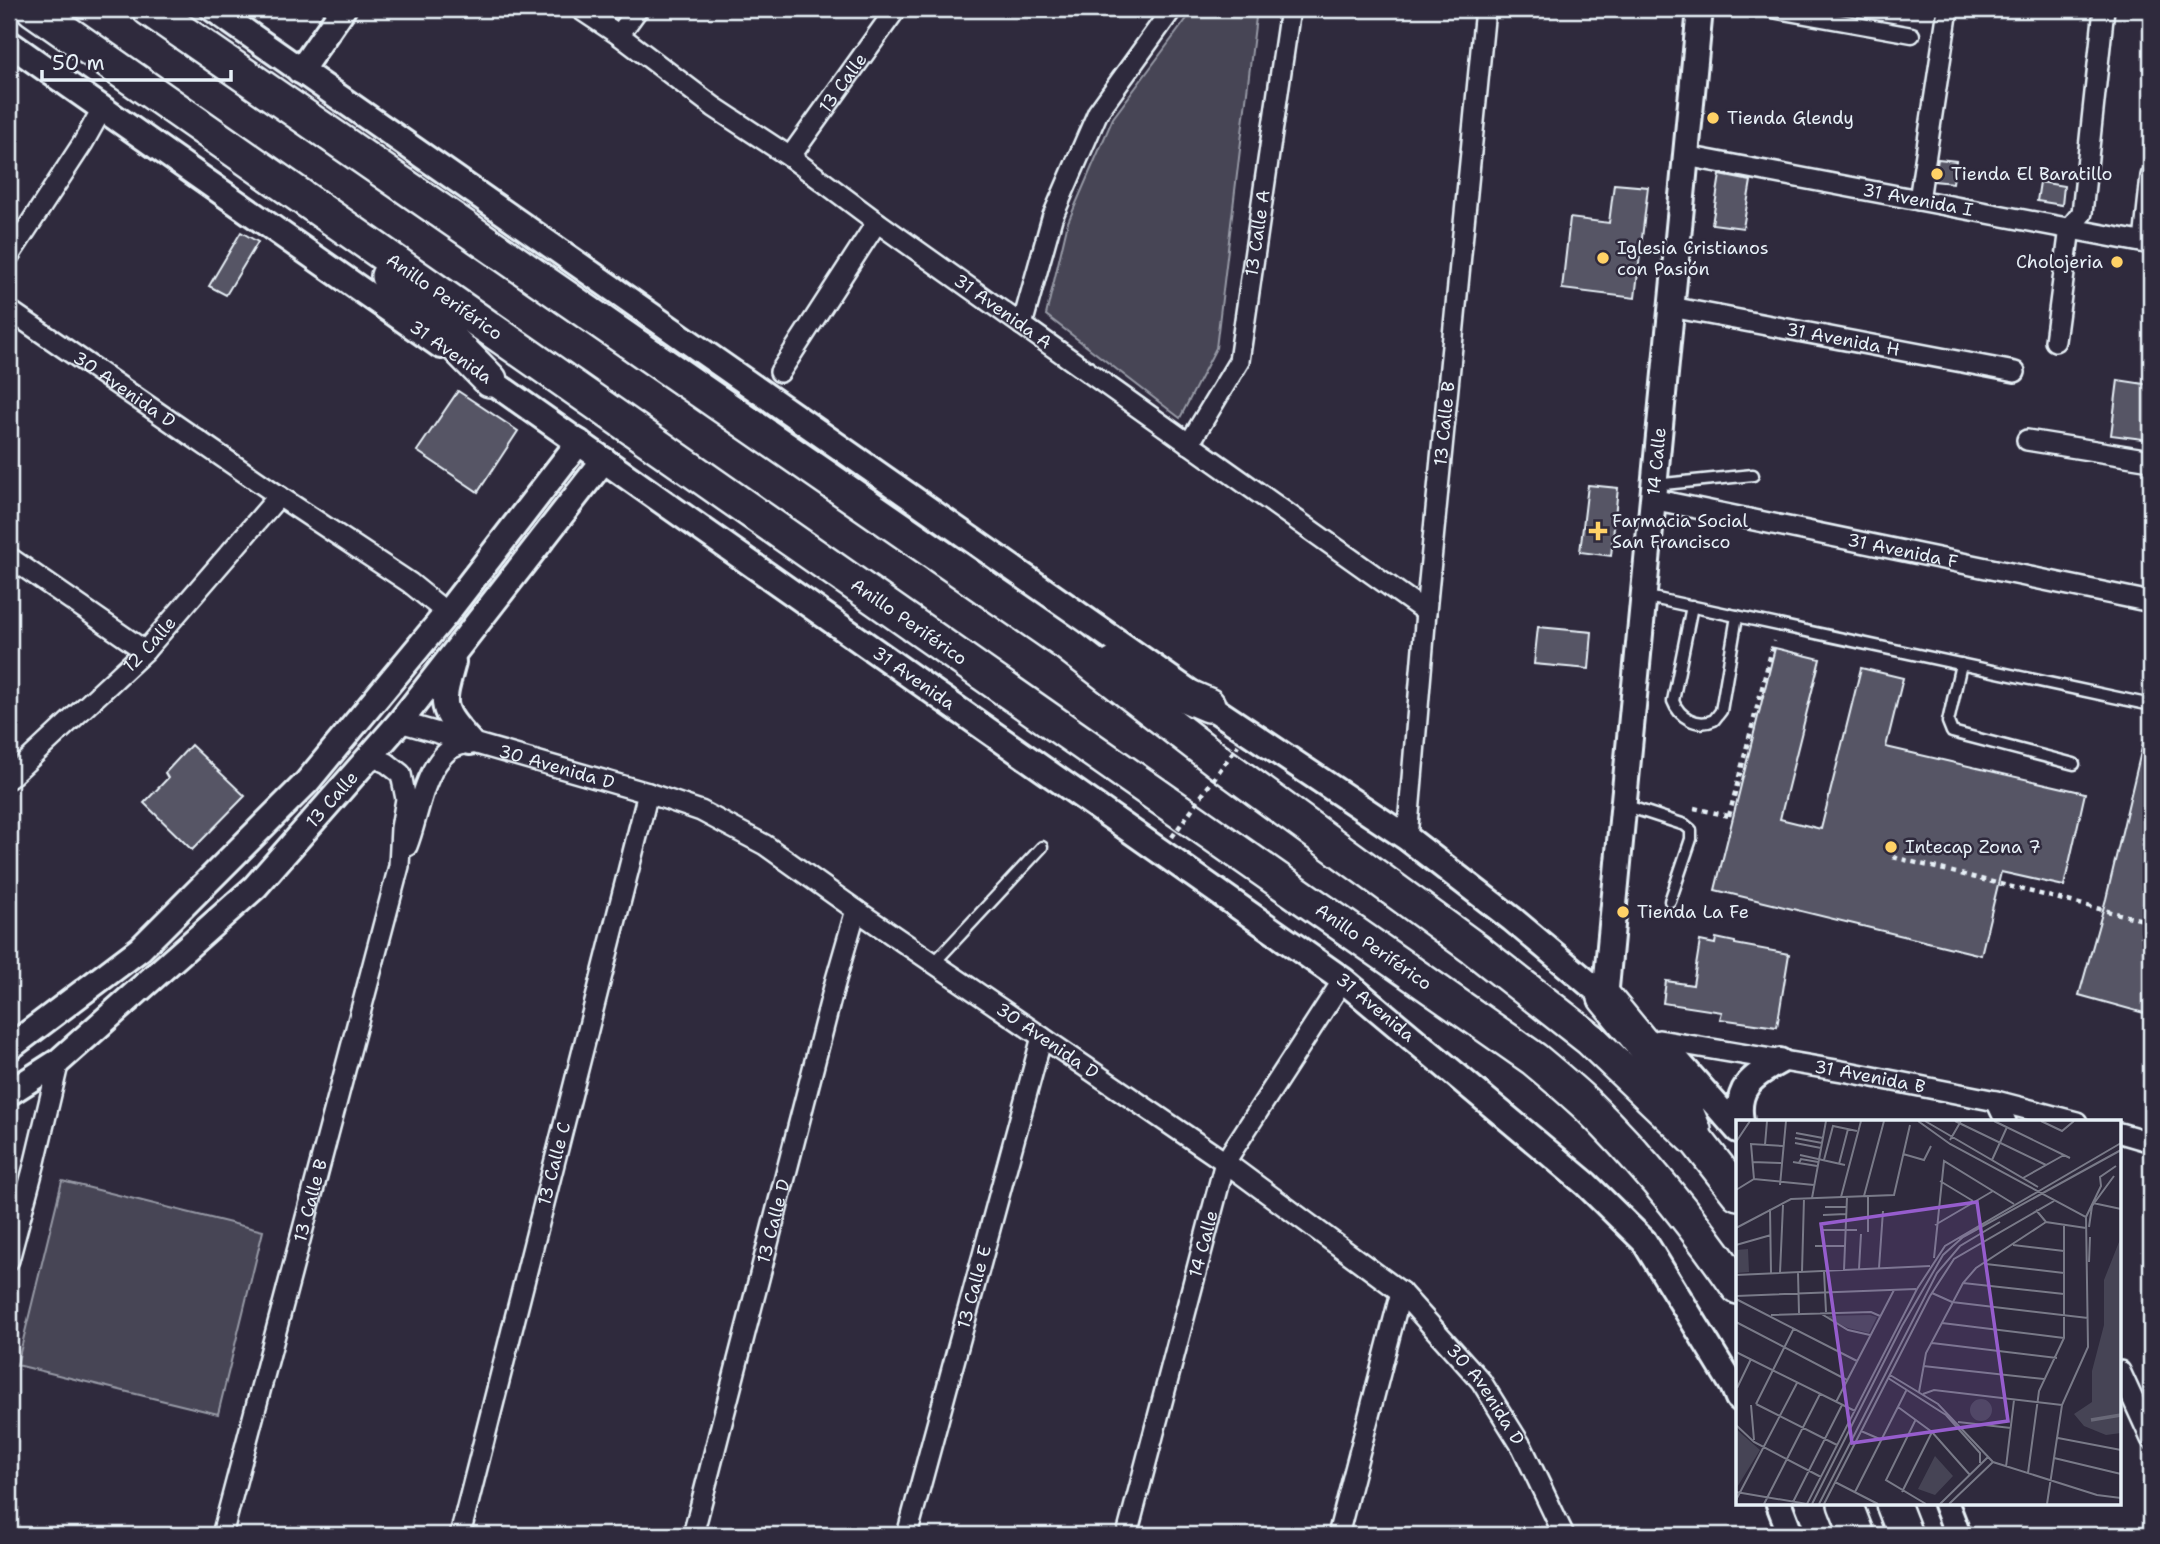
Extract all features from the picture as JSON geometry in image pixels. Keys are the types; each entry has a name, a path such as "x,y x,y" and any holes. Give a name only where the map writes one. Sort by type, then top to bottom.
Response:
{"highway":[{"name":"Anillo Periférico","path":"33,9 1534,1059 1586,1104 1638,1158 1695,1226 1736,1284"},
{"path":"149,9 1068,645 1222,764 1475,949 1580,1031 1699,1142 1736,1190"},
{"path":"330,216 489,380"},
{"path":"1068,645 1208,705"},
{"path":"1605,998 1674,1082 1699,1142"},
{"path":"1846,1506 1857,1535"},
{"path":"1894,1506 1905,1535"}],"street":[{"path":"213,9 1208,705 1406,838 1512,919 1659,1040 1736,1128"},
{"path":"300,71 343,9"},
{"name":"31 Avenida A","path":"580,9 1426,612"},
{"path":"619,36 638,9"},
{"name":"13 Calle","path":"790,157 897,9"},
{"path":"1022,325 1052,218 1098,112 1172,9"},
{"name":"13 Calle A","path":"1189,444 1238,360 1290,9"},
{"name":"13 Calle B","path":"1406,838 1485,9"},
{"name":"14 Calle","path":"1605,998 1700,9"},
{"path":"1767,9 1912,35"},
{"path":"1919,200 1948,9"},
{"path":"2055,341 2070,228 2082,213 2104,9"},
{"name":"31 Avenida","path":"9,43 1343,980 1586,1184 1644,1241 1736,1393"},
{"path":"9,256 83,143 102,108"},
{"name":"31 Avenida I","path":"1686,156 2147,243"},
{"path":"2147,243 2151,176"},
{"path":"780,372 877,222"},
{"name":"31 Avenida H","path":"1671,307 2015,372"},
{"name":"30 Avenida D","path":"9,310 278,496 410,583 447,613"},
{"path":"2027,440 2151,460"},
{"name":"13 Calle","path":"9,1048 140,949 307,782 447,613 579,442"},
{"name":"13 Calle","path":"9,1093 59,1061 255,887 400,722 604,460"},
{"name":"31 Avenida F","path":"1653,492 2151,602"},
{"name":"12 Calle","path":"9,778 145,651 278,496"},
{"path":"9,557 145,651"},
{"path":"457,650 443,698 449,718 470,742"},
{"name":"30 Avenida D","path":"400,722 648,793 701,811 765,845 1225,1162 1401,1292 1481,1381 1522,1447 1558,1530"},
{"name":"13 Calle B","path":"222,1535 399,866 436,764 451,749 470,742"},
{"name":"13 Calle B","path":"371,755 401,774 406,799 399,866"},
{"name":"13 Calle C","path":"460,1535 648,793"},
{"name":"13 Calle D","path":"693,1535 856,910"},
{"name":"14 Calle","path":"1127,1535 1225,1162 1343,980"},
{"name":"13 Calle E","path":"907,1535 1042,1037"},
{"name":"31 Avenida B","path":"1659,1040 1996,1101 2069,1120"},
{"path":"9,1260 59,1061"},
{"path":"1741,1120 1739,1108 1742,1093 1751,1079 1780,1061"},
{"path":"1996,1101 2005,1120"},
{"path":"2122,1134 2151,1142"},
{"path":"1338,1535 1401,1292"},
{"path":"2122,1375 2151,1439"},
{"path":"1780,1506 1791,1535"},
{"path":"1947,1506 1958,1535"}],"lane":[{"path":"1653,492 1753,475"},
{"path":"1643,596 2151,705"},
{"path":"1692,606 1673,701 1682,717 1702,723 1714,720 1721,711 1737,616"},
{"path":"1961,664 1948,722 1952,732 2074,764"},
{"path":"1623,805 1685,825 1690,830 1690,839 1670,901"},
{"path":"934,963 1042,848"}],"path":[{"path":"1729,816 1778,625"},
{"path":"1172,837 1238,745"},
{"path":"1893,857 2151,922"}],"shaded area":[{"path":"1194,9 1257,9 1216,348 1180,418 1046,315 1068,222 1113,118"},
{"path":"62,1181 263,1231 218,1414 17,1365"}],"building":[{"path":"1938,159 1956,161 1953,183 1934,181"},
{"path":"1720,175 1751,181 1743,228 1712,224"},
{"path":"2040,182 2064,186 2062,205 2037,201"},
{"name":"Iglesia Cristianos con Pasión","path":"1614,184 1648,187 1635,298 1562,289 1570,218 1609,223"},
{"path":"241,232 258,242 226,295 209,286"},
{"path":"2118,380 2151,385 2151,440 2111,435"},
{"path":"458,391 518,431 478,492 417,451"},
{"path":"1588,485 1618,488 1611,556 1580,552"},
{"path":"1538,627 1592,632 1589,669 1534,664"},
{"path":"1775,648 1820,659 1780,819 1821,829 1861,668 1903,678 1886,747 2085,793 2064,886 2001,872 1981,955 1715,890"},
{"path":"2144,739 2151,740 2151,892 2141,936 2151,938 2151,1015 2079,995 2106,899"},
{"path":"191,745 245,796 192,850 144,803 168,778 165,773"},
{"path":"1716,938 1789,954 1777,1027 1720,1019 1722,1012 1663,1003 1666,981 1693,985 1700,941 1715,944"}],"place":[{"name":"Tienda Glendy","path":"1713,118"},
{"name":"Tienda El Baratillo","path":"1937,174"},
{"name":"Iglesia Cristianos con Pasión","path":"1603,258"},
{"name":"Cholojeria","path":"2117,262"},
{"name":"Farmacia Social San Francisco","path":"1598,531"},
{"name":"Intecap Zona 7","path":"1891,847"},
{"name":"Tienda La Fe","path":"1623,912"}]}
